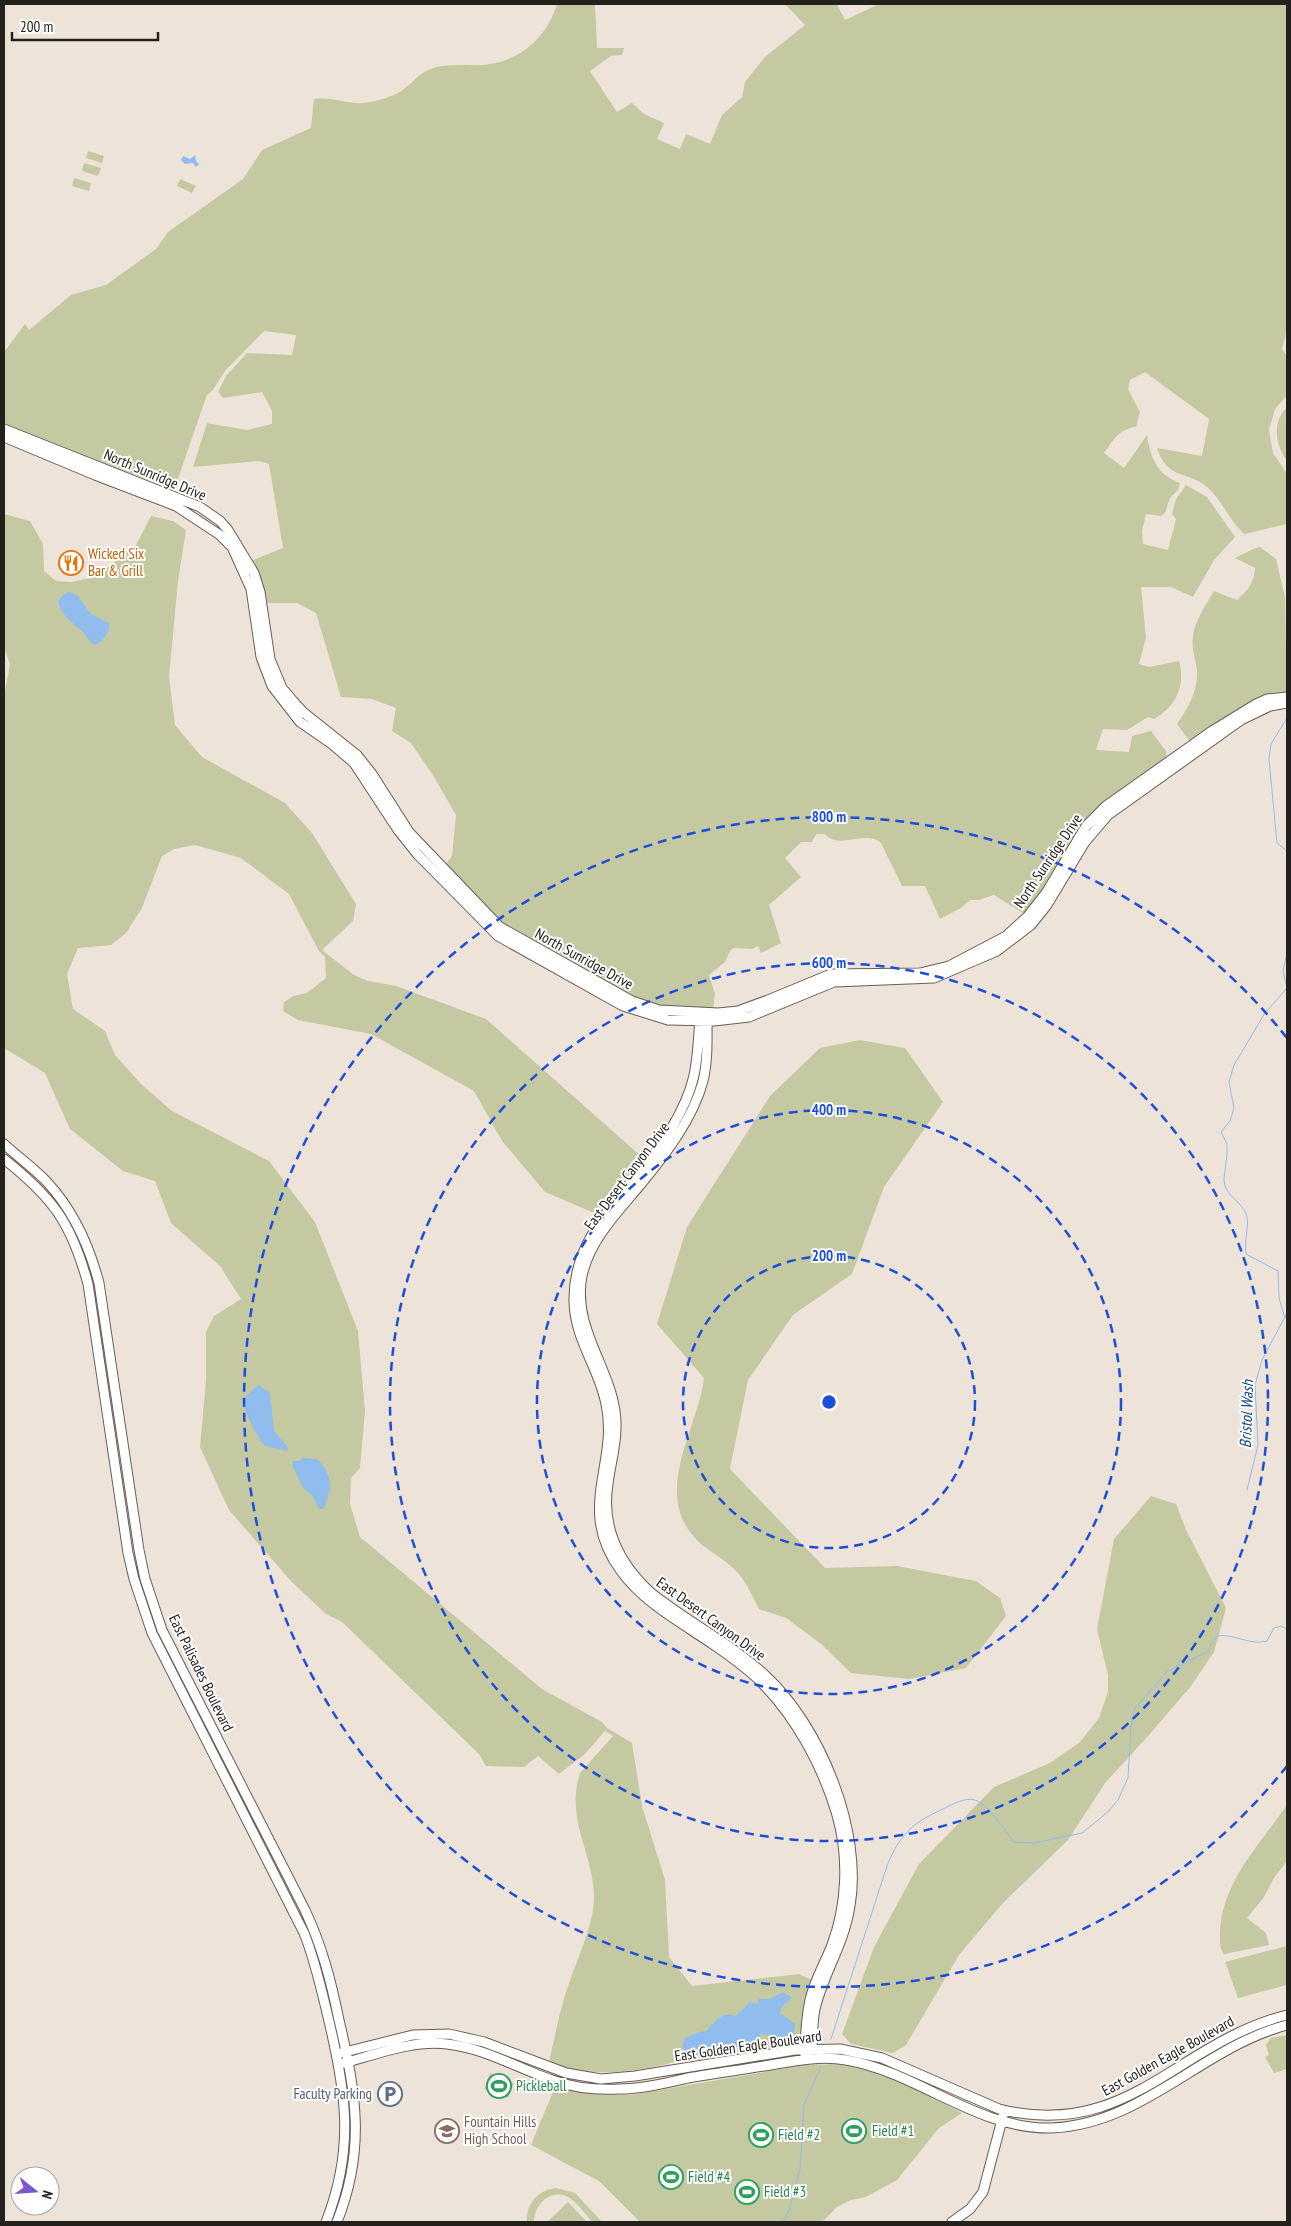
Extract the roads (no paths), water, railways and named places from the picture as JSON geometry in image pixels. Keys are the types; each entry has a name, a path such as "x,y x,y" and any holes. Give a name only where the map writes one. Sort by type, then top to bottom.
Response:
{"street":[{"name":"North Sunridge Drive","path":"4,428 136,486"},
{"name":"North Sunridge Drive","path":"4,437 136,486 200,507 228,530 254,573 260,592 270,659 282,688 303,712 357,755 372,774 409,832 484,912 512,935 632,1001 659,1010 704,1017 748,1017 834,982 934,978 997,951 1031,925 1046,905 1090,835 1108,815 1241,720 1270,706 1287,703"},
{"name":"North Sunridge Drive","path":"704,1017 738,1011 831,974 907,974 940,970 992,945 1016,928 1038,905 1086,826 1106,806 1205,735 1248,709 1267,699 1287,697"},
{"name":"East Desert Canyon Drive","path":"704,1017 705,1070 699,1093 667,1150 598,1238 582,1276 582,1314 586,1333 608,1383 616,1418 606,1508 610,1532 616,1550 637,1580 650,1592 746,1659 779,1689 798,1714 814,1743 844,1814 852,1846 851,1904 842,1941 815,2010 809,2059"},
{"name":"East Palisades Boulevard","path":"4,1144 47,1182 80,1227 89,1248 99,1283 139,1550 154,1607 162,1630 315,1932 328,1972 354,2090 356,2138 350,2180 337,2222"},
{"name":"East Palisades Boulevard","path":"4,1158 38,1187 60,1214 78,1247 88,1284 128,1553 145,1613 152,1633 314,1956 337,2054 346,2105 344,2151 337,2190 326,2222"},
{"name":"East Golden Eagle Boulevard","path":"337,2054 413,2035 449,2034 484,2042 558,2071 601,2079 635,2076 809,2049 850,2050 882,2058 1005,2111 1039,2117 1085,2113 1118,2102 1235,2033 1262,2022 1287,2015"},
{"name":"East Golden Eagle Boulevard","path":"339,2065 412,2046 429,2043 448,2044 490,2056 557,2082 591,2088 622,2090 809,2059 844,2059 880,2068 1002,2121 1032,2127 1051,2128 1086,2123 1117,2114 1246,2038 1287,2025"},
{"path":"1117,2114 1144,2095 1148,2085"},
{"path":"952,2222 970,2209 983,2192 1005,2111"}],"water":[{"path":"195,155 196,161 199,164 196,167 193,163 185,164 181,160 183,156 190,159"},
{"path":"68,592 77,595 91,614 109,623 104,639 95,645 91,643 61,609 58,602"},
{"path":"259,1385 270,1393 274,1431 287,1446 288,1451 265,1446 259,1439 248,1417 243,1401"},
{"path":"303,1458 317,1459 329,1476 329,1495 323,1509 319,1509 312,1495 303,1488 292,1465 293,1461 299,1461"},
{"path":"783,1992 792,1998 782,2006 780,2013 795,2024 793,2039 779,2041 768,2035 760,2034 758,2045 753,2044 747,2048 737,2047 719,2053 704,2053 696,2057 689,2057 685,2052 683,2046 685,2038 706,2031 722,2016 736,2016 750,2002 757,2004 759,1999 770,1999"}],"waterway":[{"path":"1287,718 1271,744 1269,759 1277,843 1287,851"},
{"path":"1285,1318 1279,1298 1278,1271 1246,1254 1247,1216 1225,1186 1227,1146 1221,1132 1230,1121 1234,1108 1229,1082 1234,1065 1265,1013 1287,988 1283,971 1287,953"},
{"name":"Bristol Wash","path":"1247,1490 1258,1445 1255,1385 1262,1360 1287,1313"},
{"path":"831,2039 887,1866 897,1845 909,1830 934,1813 960,1801 971,1799 985,1806 1014,1842 1034,1843 1082,1833 1108,1812 1118,1800 1128,1778 1131,1726 1135,1708 1168,1671 1207,1652 1217,1636 1229,1636 1260,1642 1267,1641 1274,1628 1281,1626 1287,1629"},
{"path":"783,2222 789,2211 800,2170 804,2105 821,2066"}],"place":[{"name":"Wicked Six Bar & Grill","path":"71,563"},
{"name":"Pickleball","path":"499,2086"},
{"name":"Faculty Parking","path":"390,2094"},
{"name":"Fountain Hills High School","path":"447,2131"},
{"name":"Field #1","path":"854,2131"},
{"name":"Field #2","path":"761,2135"},
{"name":"Field #4","path":"671,2177"},
{"name":"Field #3","path":"747,2192"}]}
